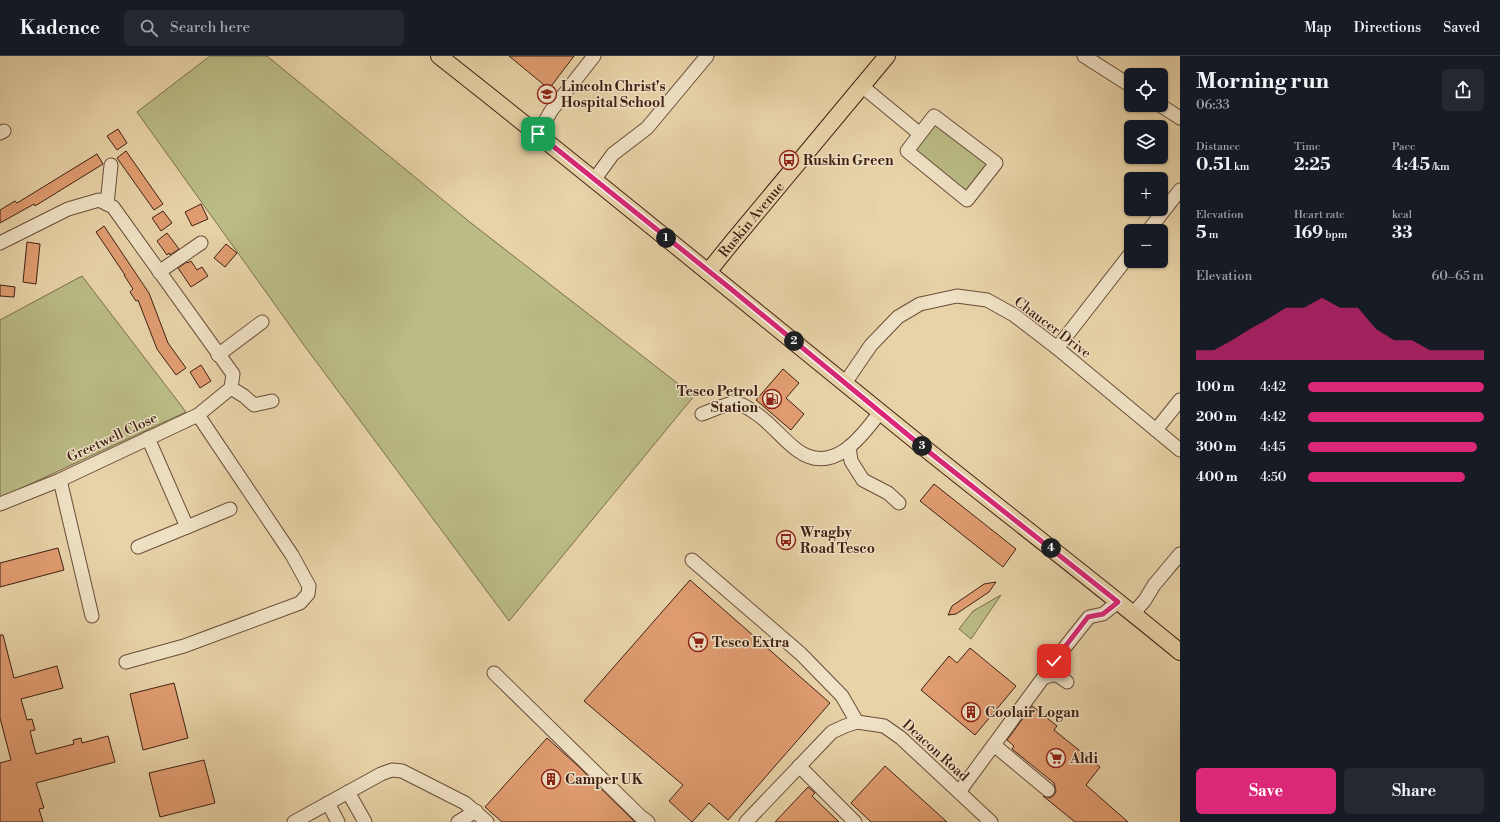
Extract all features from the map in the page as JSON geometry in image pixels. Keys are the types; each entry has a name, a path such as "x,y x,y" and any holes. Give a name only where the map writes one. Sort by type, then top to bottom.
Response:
{"main road":[{"path":"438,56 538,134 880,412 1180,652"},
{"name":"Ruskin Avenue","path":"708,272 887,56"}],"street":[{"path":"538,134 551,111 594,56"},
{"path":"594,180 613,154 647,128 707,56"},
{"path":"1084,56 1124,82"},
{"path":"863,86 920,134"},
{"path":"1168,110 1180,118"},
{"path":"934,116 996,163 967,200 907,151 920,134 934,116"},
{"path":"103,202 110,165"},
{"path":"1153,224 1180,190"},
{"path":"0,243 68,209 103,202 113,207 233,374 231,388 244,396 254,405 272,400"},
{"path":"159,272 202,243"},
{"path":"1057,348 1124,262"},
{"name":"Chaucer Drive","path":"845,383 872,346 898,317 920,304 957,296 987,300 1014,315 1057,348 1180,450"},
{"path":"218,355 262,322"},
{"name":"Greetwell Close","path":"0,504 60,480 198,416 231,388"},
{"path":"1156,430 1180,400"},
{"path":"702,414 734,403 742,405 759,415 797,450 810,458 823,459 837,456 850,447 866,432 880,412"},
{"path":"126,662 184,646 300,603 308,594 309,586 292,555 198,416"},
{"path":"148,438 188,527"},
{"path":"850,447 851,461 863,480 888,493 899,504"},
{"path":"60,480 92,616"},
{"path":"138,547 230,509"},
{"path":"1133,614 1145,600 1154,585 1180,554"},
{"path":"692,560 736,600 762,619 801,654 842,696 857,722"},
{"path":"1052,674 1054,661 1088,617 1103,614 1118,602"},
{"path":"494,673 640,816 648,822"},
{"path":"959,792 1043,678 1052,674 1067,682"},
{"name":"Deacon Road","path":"746,822 832,732 857,722 884,726 901,738 991,822"},
{"path":"994,745 1048,790"},
{"path":"799,766 854,822"},
{"path":"303,820 328,803 381,774 392,770 402,771 465,803 487,822"},
{"path":"348,792 364,822"},
{"path":"328,803 338,822"},
{"path":"458,822 476,811"}],"green space":[{"path":"210,56 267,56 471,223 694,396 509,621 306,348 137,112"},
{"path":"934,116 996,163 967,200 907,151"},
{"path":"82,276 186,412 0,498 0,320"},
{"path":"1001,595 971,639 959,629 973,611"}],"building":[{"path":"509,56 574,56 549,89"},
{"path":"118,129 127,143 117,150 107,136"},
{"path":"126,151 163,204 154,210 117,158"},
{"path":"97,154 103,164 35,206 34,204 0,223 0,210 15,201 17,203"},
{"path":"201,204 208,219 192,226 185,212"},
{"path":"163,211 172,223 161,231 152,218"},
{"path":"104,226 149,293 168,343 186,368 176,375 157,349 138,300 136,301 130,292 133,289 96,232"},
{"path":"167,233 179,249 170,255 169,253 167,255 157,241"},
{"path":"27,242 40,244 36,284 23,282"},
{"path":"226,244 237,253 225,267 214,258"},
{"path":"191,261 197,270 202,267 208,276 191,287 178,268"},
{"path":"0,285 15,287 14,297 0,296"},
{"path":"201,365 211,381 200,388 190,372"},
{"name":"Tesco Petrol Station","path":"783,369 799,383 786,398 804,414 791,430 756,400"},
{"path":"934,484 1016,549 1003,567 920,501"},
{"path":"58,548 64,570 0,587 0,563"},
{"name":"Tesco Extra","path":"690,580 830,703 728,820 709,803 692,822 669,801 683,785 584,701"},
{"path":"996,582 989,592 956,614 948,615 952,606 984,584"},
{"path":"0,635 3,635 14,678 57,666 63,688 21,699 27,720 32,719 35,730 30,731 36,754 74,744 73,740 81,738 82,743 108,736 115,762 36,783 44,808 39,809 43,822 0,822 0,763 11,760 0,718"},
{"name":"Coolair Logan","path":"970,648 1016,686 975,735 921,690 949,656 957,663"},
{"path":"174,683 188,738 143,750 130,694"},
{"name":"Aldi","path":"1032,706 1057,726 1054,730 1100,767 1086,785 1128,822 1075,822 1043,796 1050,798 1054,795 1056,791 1054,783 1012,749 1014,746 1007,740"},
{"name":"Camper UK","path":"547,738 635,822 502,822 485,807"},
{"path":"204,760 215,803 160,817 149,773"},
{"path":"885,766 947,822 871,822 851,803"},
{"path":"808,787 815,793 812,796 839,822 775,822"}],"place":[{"name":"Lincoln Christ's Hospital School","path":"547,94"},
{"name":"Ruskin Green","path":"789,160"},
{"name":"Tesco Petrol Station","path":"772,399"},
{"name":"Wragby Road Tesco","path":"786,540"},
{"name":"Tesco Extra","path":"698,642"},
{"name":"Coolair Logan","path":"971,712"},
{"name":"Aldi","path":"1056,758"},
{"name":"Camper UK","path":"551,779"}],"route":[{"path":"538,134 731,289 919,444 1118,602 1103,614 1088,617 1054,661"}]}
